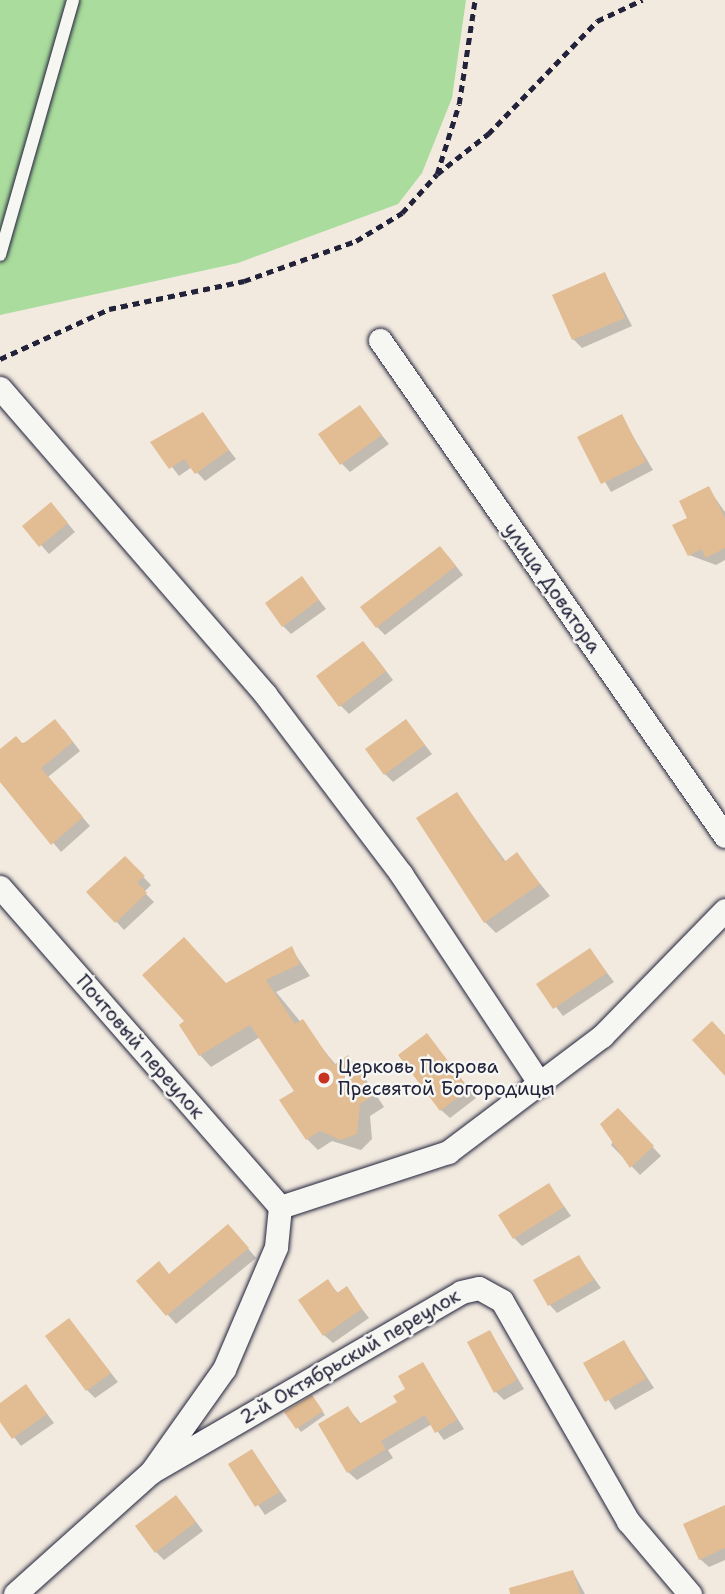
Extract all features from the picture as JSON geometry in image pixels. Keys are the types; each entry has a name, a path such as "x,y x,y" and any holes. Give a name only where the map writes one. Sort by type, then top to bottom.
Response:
{"street":[{"name":"улица Доватора","path":"380,340 725,836"},
{"path":"0,388 265,694 401,874 540,1084"},
{"name":"Почтовый переулок","path":"0,887 279,1207"},
{"path":"15,1594 151,1472 229,1357 276,1247 279,1207 416,1168 448,1152 540,1084 652,990 725,910"},
{"name":"2-й Октябрьский переулок","path":"151,1472 461,1292 479,1288 502,1301 628,1521 690,1594"}],"lane":[{"path":"0,255 73,0"}],"path":[{"path":"437,174 459,104 475,0"},
{"path":"0,359 109,309 244,281 356,241 402,213 437,174 488,134 597,21 642,0"}],"green space":[{"path":"0,0 466,0 452,98 422,173 398,204 238,263 0,315"}],"building":[{"path":"605,272 625,318 572,340 552,295"},
{"path":"360,405 382,435 340,465 318,434"},
{"path":"203,412 229,450 195,474 184,459 169,469 150,442"},
{"path":"622,414 646,462 601,484 577,437"},
{"path":"709,486 725,518 725,548 706,558 701,549 688,556 672,525 687,518 679,501"},
{"path":"51,502 68,523 39,547 22,526"},
{"path":"440,546 456,566 376,628 360,607"},
{"path":"302,576 319,600 282,627 265,603"},
{"path":"363,641 386,671 339,707 316,676"},
{"path":"55,719 73,742 41,768 83,817 51,845 0,782 0,749 16,736 23,744"},
{"path":"406,719 425,745 384,775 365,749"},
{"path":"457,792 504,862 517,852 540,884 484,923 416,818"},
{"path":"125,856 145,876 137,882 147,893 115,923 86,892"},
{"path":"184,937 226,983 292,946 300,964 266,980 295,1024 303,1019 334,1065 348,1055 374,1095 360,1104 357,1134 341,1140 320,1131 306,1140 279,1100 294,1091 250,1025 199,1056 179,1025 184,1021 142,975"},
{"path":"590,948 607,973 553,1009 536,984"},
{"path":"712,1021 725,1035 725,1076 692,1040"},
{"path":"427,1033 469,1089 440,1111 398,1055"},
{"path":"618,1108 654,1146 630,1168 600,1124"},
{"path":"549,1183 564,1207 513,1239 498,1215"},
{"path":"228,1224 249,1248 166,1316 136,1281 159,1261 169,1274"},
{"path":"579,1255 594,1280 548,1306 533,1280"},
{"path":"328,1279 337,1293 347,1286 362,1309 323,1336 298,1300"},
{"path":"69,1318 111,1373 86,1391 45,1336"},
{"path":"490,1330 517,1380 494,1393 467,1342"},
{"path":"624,1340 646,1379 605,1402 583,1363"},
{"path":"423,1362 457,1420 435,1433 425,1415 381,1441 386,1449 347,1473 318,1424 348,1406 359,1424 397,1402 393,1396 405,1389 398,1376"},
{"path":"26,1384 47,1414 12,1439 0,1422 0,1403"},
{"path":"312,1395 323,1411 296,1429 284,1412"},
{"path":"252,1449 280,1492 255,1507 228,1464"},
{"path":"176,1495 196,1522 155,1553 135,1526"},
{"path":"725,1505 725,1548 699,1560 683,1524"},
{"path":"573,1570 580,1594 510,1594 509,1588"}],"place":[{"name":"Церковь Покрова Пресвятой Богородицы","path":"324,1078"}]}
